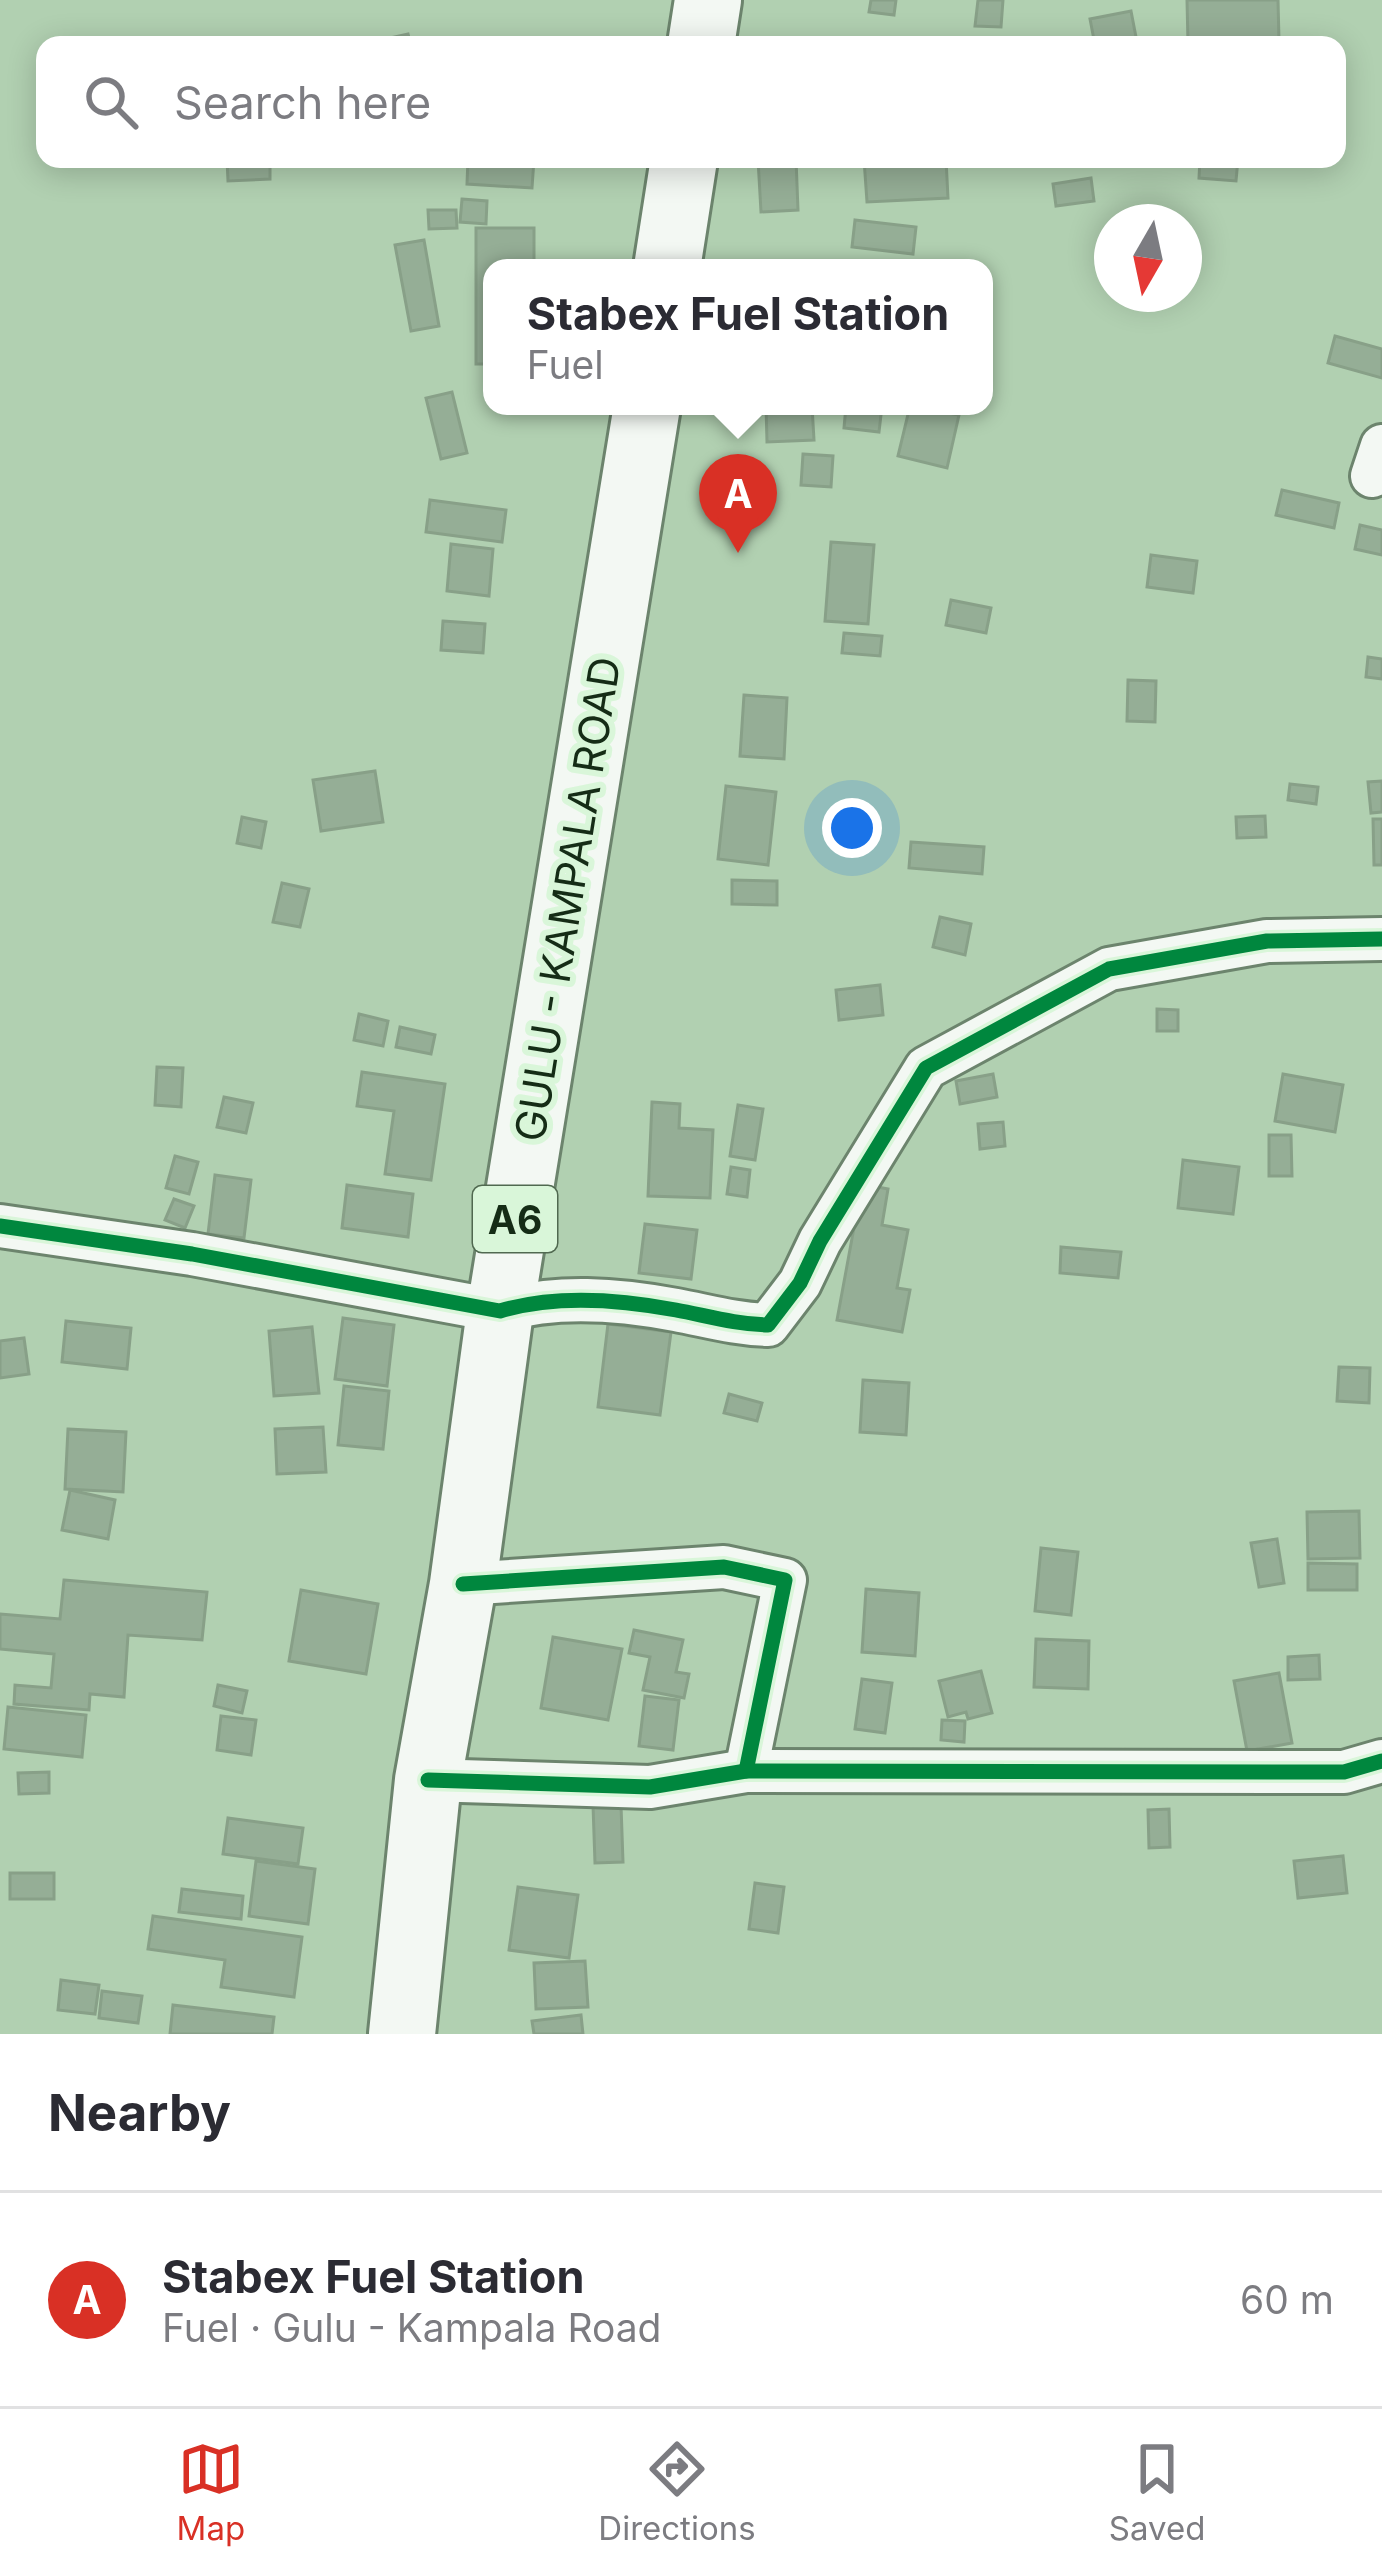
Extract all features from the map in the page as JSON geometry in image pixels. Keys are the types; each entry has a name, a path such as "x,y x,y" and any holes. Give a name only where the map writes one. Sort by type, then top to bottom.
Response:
{"main road":[{"path":"702,36 708,0"},
{"path":"669,259 683,168"},
{"name":"GULU - KAMPALA ROAD","path":"412,2029 428,1780 463,1584 500,1311 646,415"}],"street":[{"path":"0,1226 500,1311 540,1299 581,1300 768,1325 800,1282 926,1068 1108,969 1267,941 1382,940"},
{"path":"463,1584 724,1567 785,1580 746,1771"},
{"path":"428,1780 650,1787 746,1771 1344,1772 1382,1761"}],"building":[{"path":"871,0 896,0 894,15 869,12"},
{"path":"978,0 1003,0 1001,27 975,26"},
{"path":"1187,0 1278,0 1279,36 1188,36"},
{"path":"1131,11 1136,36 1093,36 1090,19"},
{"path":"227,168 270,168 270,179 228,181"},
{"path":"468,168 533,168 532,188 467,184"},
{"path":"759,168 796,168 798,210 761,212"},
{"path":"865,168 946,168 948,198 867,202"},
{"path":"1200,168 1237,168 1236,181 1199,178"},
{"path":"1091,178 1094,201 1056,206 1053,184"},
{"path":"462,199 487,201 486,224 460,222"},
{"path":"428,210 456,210 457,228 429,229"},
{"path":"855,220 916,227 913,254 852,247"},
{"path":"476,228 534,228 534,259 483,259 483,364 476,364"},
{"path":"424,240 439,326 411,331 395,245"},
{"path":"1335,336 1382,349 1382,378 1328,363"},
{"path":"452,392 467,453 441,459 426,398"},
{"path":"766,415 813,415 814,440 767,442"},
{"path":"845,415 881,415 879,432 844,428"},
{"path":"908,415 959,415 947,468 898,456"},
{"path":"803,454 833,456 831,487 801,485"},
{"path":"1282,490 1339,503 1334,528 1276,515"},
{"path":"430,500 506,510 502,542 426,532"},
{"path":"1360,525 1382,530 1382,555 1355,549"},
{"path":"831,542 874,545 868,624 825,621"},
{"path":"451,544 493,549 489,596 447,591"},
{"path":"1151,555 1197,561 1193,593 1147,587"},
{"path":"951,600 991,608 986,633 946,625"},
{"path":"443,621 485,624 483,653 441,650"},
{"path":"844,633 882,636 880,656 842,653"},
{"path":"1368,657 1382,659 1382,679 1366,677"},
{"path":"1128,680 1156,681 1155,722 1127,721"},
{"path":"744,695 787,698 784,759 740,756"},
{"path":"375,771 383,822 321,831 313,780"},
{"path":"1382,781 1382,812 1371,813 1368,782"},
{"path":"1290,784 1318,787 1316,804 1288,800"},
{"path":"726,786 776,792 768,865 718,859"},
{"path":"1265,816 1266,837 1237,838 1236,817"},
{"path":"242,817 266,822 261,848 237,843"},
{"path":"1373,819 1382,819 1382,865 1374,865"},
{"path":"911,842 984,847 982,874 909,868"},
{"path":"732,880 777,881 777,905 732,904"},
{"path":"282,883 309,889 300,927 273,922"},
{"path":"940,917 971,924 965,955 933,947"},
{"path":"880,985 883,1015 839,1020 836,990"},
{"path":"1157,1009 1178,1010 1178,1031 1157,1031"},
{"path":"359,1014 388,1021 383,1046 354,1040"},
{"path":"400,1027 435,1035 431,1054 396,1047"},
{"path":"157,1067 183,1068 181,1107 155,1105"},
{"path":"362,1072 445,1084 431,1180 385,1174 394,1111 357,1106"},
{"path":"993,1074 997,1097 960,1104 956,1081"},
{"path":"1283,1074 1343,1085 1335,1132 1275,1121"},
{"path":"224,1097 253,1103 246,1133 217,1127"},
{"path":"652,1102 680,1104 679,1128 713,1130 710,1198 648,1196"},
{"path":"738,1105 763,1109 755,1160 730,1156"},
{"path":"1003,1122 1005,1146 980,1149 978,1124"},
{"path":"1269,1135 1291,1135 1292,1176 1269,1176"},
{"path":"175,1156 198,1162 189,1194 166,1188"},
{"path":"1183,1160 1239,1167 1233,1214 1178,1208"},
{"path":"731,1167 750,1170 747,1197 727,1194"},
{"path":"215,1175 251,1180 244,1238 208,1234"},
{"path":"862,1184 888,1189 882,1225 908,1230 897,1288 910,1290 902,1332 837,1320"},
{"path":"347,1185 413,1194 408,1237 342,1228"},
{"path":"174,1199 194,1206 185,1228 165,1220"},
{"path":"645,1224 697,1230 691,1279 639,1273"},
{"path":"1061,1247 1121,1252 1118,1278 1060,1273"},
{"path":"343,1318 394,1325 387,1386 335,1379"},
{"path":"66,1321 131,1328 127,1369 62,1362"},
{"path":"608,1324 671,1332 660,1415 598,1407"},
{"path":"312,1327 319,1393 274,1396 269,1331"},
{"path":"24,1338 29,1374 0,1378 0,1341"},
{"path":"1339,1367 1370,1368 1369,1403 1337,1401"},
{"path":"863,1380 909,1383 906,1435 860,1432"},
{"path":"344,1386 389,1391 383,1449 338,1445"},
{"path":"729,1394 762,1403 757,1421 724,1413"},
{"path":"323,1427 326,1472 277,1474 275,1429"},
{"path":"68,1429 126,1432 123,1492 65,1489"},
{"path":"70,1490 115,1500 108,1539 62,1530"},
{"path":"1359,1511 1360,1558 1308,1559 1307,1512"},
{"path":"1277,1539 1284,1583 1259,1587 1251,1543"},
{"path":"1041,1548 1078,1552 1071,1615 1035,1611"},
{"path":"1308,1563 1357,1564 1357,1590 1308,1590"},
{"path":"64,1580 207,1592 202,1640 128,1635 124,1697 90,1694 89,1710 14,1704 15,1685 51,1688 54,1654 0,1649 0,1614 60,1619"},
{"path":"866,1589 919,1593 915,1656 862,1652"},
{"path":"301,1590 378,1604 366,1674 289,1661"},
{"path":"634,1630 683,1640 676,1672 689,1674 684,1698 643,1690 650,1657 629,1653"},
{"path":"553,1637 622,1649 608,1720 541,1708"},
{"path":"1036,1639 1089,1641 1088,1689 1034,1687"},
{"path":"1319,1655 1320,1679 1288,1680 1288,1657"},
{"path":"981,1671 992,1713 968,1719 966,1712 948,1717 939,1681"},
{"path":"1279,1673 1292,1743 1247,1751 1234,1681"},
{"path":"862,1679 892,1683 885,1733 855,1729"},
{"path":"218,1685 247,1691 242,1713 214,1706"},
{"path":"645,1696 679,1700 673,1750 639,1746"},
{"path":"8,1707 86,1715 82,1757 4,1749"},
{"path":"221,1716 256,1720 251,1755 217,1750"},
{"path":"942,1720 965,1721 964,1742 941,1740"},
{"path":"49,1772 49,1793 19,1794 18,1773"},
{"path":"593,1805 621,1805 623,1862 595,1863"},
{"path":"1169,1809 1170,1847 1149,1848 1148,1810"},
{"path":"228,1818 303,1828 298,1864 223,1854"},
{"path":"1343,1856 1347,1893 1298,1898 1294,1861"},
{"path":"256,1861 315,1869 308,1924 249,1916"},
{"path":"10,1873 54,1873 54,1899 10,1899"},
{"path":"755,1883 784,1887 778,1933 749,1929"},
{"path":"518,1887 578,1895 569,1958 509,1950"},
{"path":"182,1889 243,1896 241,1919 179,1912"},
{"path":"153,1916 302,1937 294,1997 221,1987 225,1960 148,1949"},
{"path":"585,1961 588,2007 536,2009 534,1963"},
{"path":"61,1980 99,1985 95,2014 58,2010"},
{"path":"102,1991 142,1996 138,2023 99,2018"},
{"path":"173,2005 274,2017 272,2034 170,2034"},
{"path":"581,2015 583,2034 534,2034 532,2021"}],"cycle path":[{"path":"0,1226 192,1254 500,1311 543,1302 610,1301 768,1325 800,1283 820,1241 926,1068 1109,969 1267,941 1382,939"},
{"path":"463,1584 724,1567 785,1580 746,1771"},
{"path":"428,1780 650,1787 746,1771 1344,1772 1382,1761"}],"place":[{"name":"Stabex Fuel Station","path":"738,553"}]}
